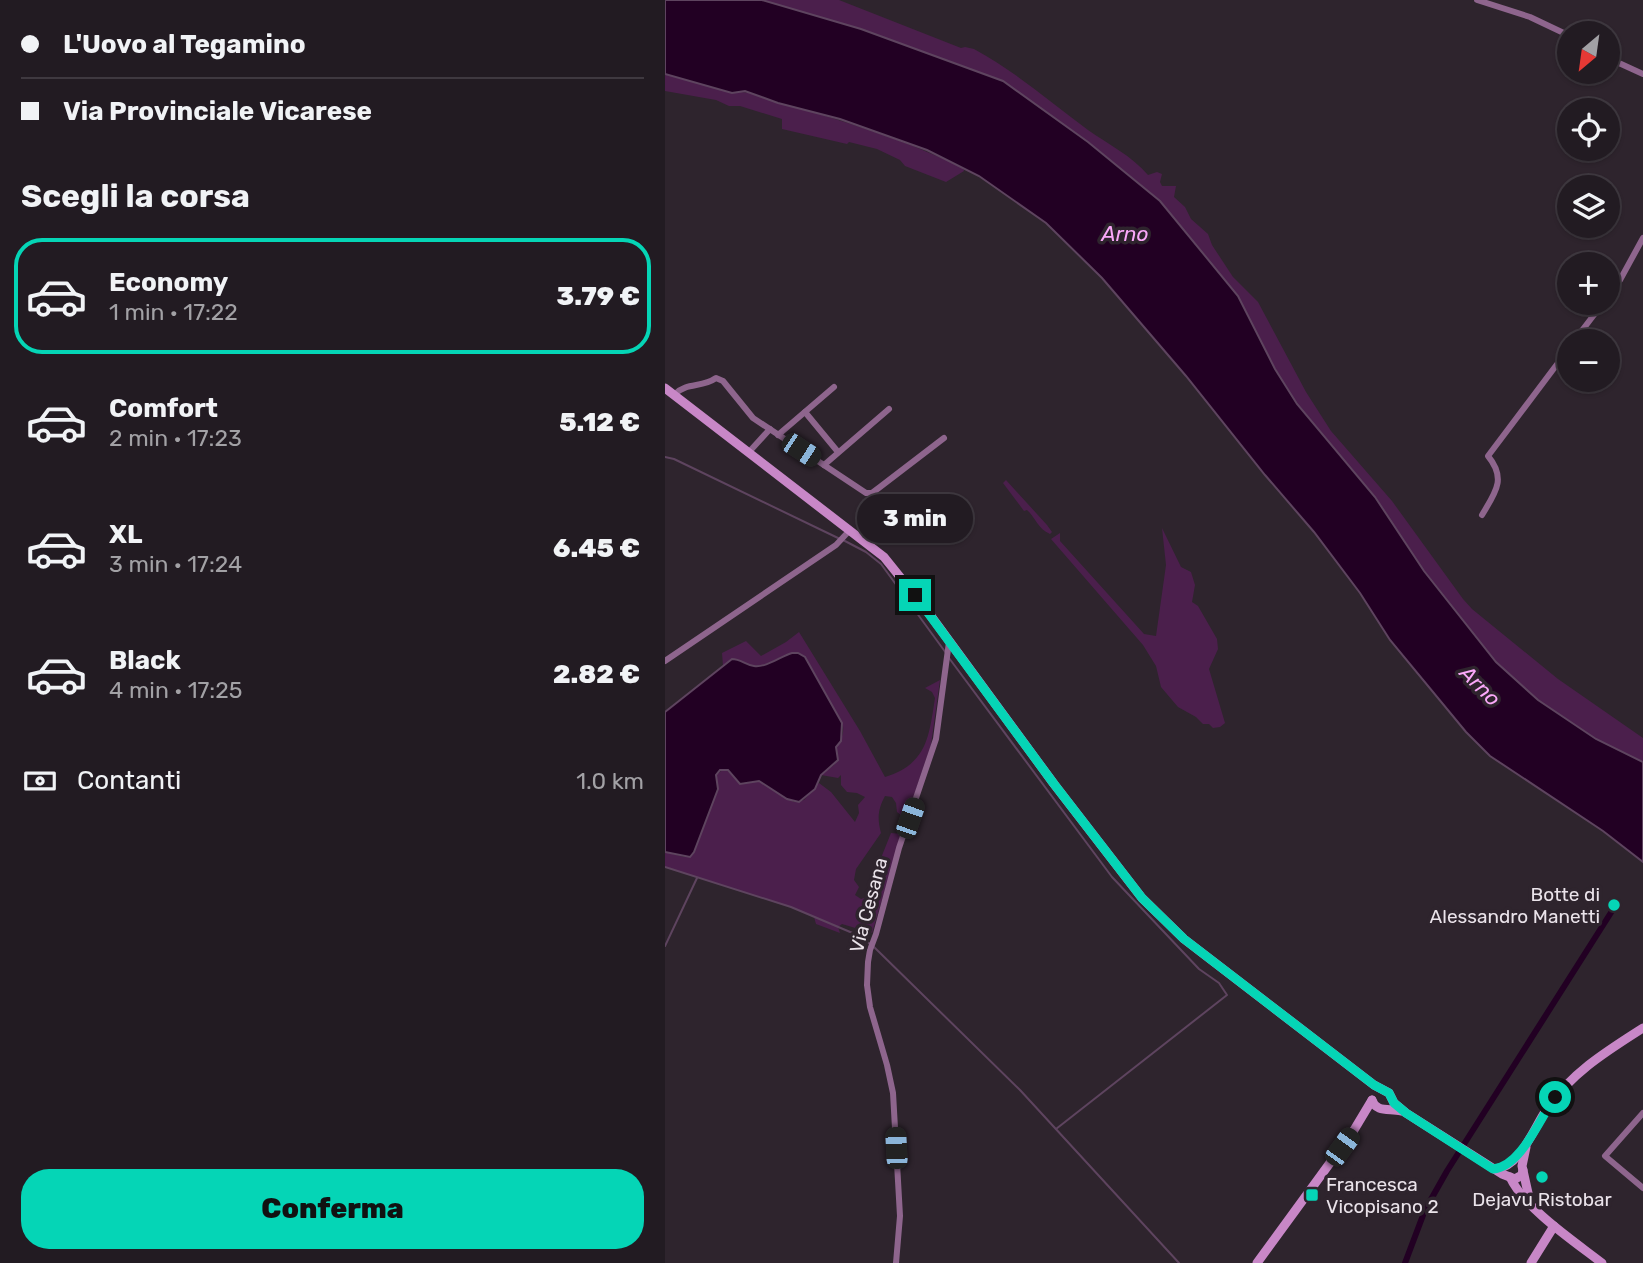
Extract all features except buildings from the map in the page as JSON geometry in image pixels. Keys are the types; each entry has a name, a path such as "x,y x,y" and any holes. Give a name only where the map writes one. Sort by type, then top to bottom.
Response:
{"main road":[{"path":"665,388 884,557 949,647 1142,898 1184,939 1364,1077 1389,1093 1406,1113 1491,1167 1520,1177 1527,1142"},
{"path":"1508,1171 1546,1110 1568,1082 1643,1028"},
{"path":"1364,1077 1374,1106 1406,1113"},
{"path":"1257,1263 1354,1130 1378,1091 1383,1090"},
{"path":"1354,1130 1390,1105 1392,1099"},
{"path":"1508,1171 1517,1162 1523,1168 1530,1203"},
{"path":"1508,1171 1517,1190 1530,1203 1554,1226 1602,1263"},
{"path":"1531,1263 1554,1226"}],"street":[{"path":"1477,0 1530,17 1557,30"},
{"path":"1621,64 1643,74"},
{"path":"1620,280 1643,238"},
{"path":"1583,329 1594,315"},
{"path":"1482,515 1499,481 1497,468 1488,456 1557,364"},
{"path":"675,394 687,385 716,379 723,381 753,418 862,491 872,493 944,438"},
{"path":"778,435 834,387"},
{"path":"824,465 889,409"},
{"path":"805,412 838,452"},
{"path":"749,452 770,429"},
{"path":"665,660 841,540 850,530"},
{"name":"Via Cesana","path":"896,1263 900,1216 893,1093 867,985 872,945 899,848 936,739 949,647"},
{"path":"1643,1113 1605,1156 1643,1188"}],"shaded area":[{"path":"762,0 839,0 961,48 974,49 1018,77 1127,156 1148,175 1157,172 1162,174 1162,186 1176,186 1174,197 1185,207 1191,219 1208,234 1233,277 1258,302 1306,392 1331,431 1392,501 1463,599 1558,679 1643,738 1643,762 1596,739 1538,700 1496,662 1424,571 1375,497 1297,404 1275,369 1238,296 1159,201 1088,142 1003,81 861,29"},
{"path":"665,74 728,91 749,93 857,126 911,145 963,168 964,171 946,182 905,166 900,160 877,149 782,129 782,119 740,106 729,106 716,100 665,91"},
{"path":"1006,480 1047,525 1052,532 1050,534 1042,529 1027,510 1024,511 1003,483"},
{"path":"1162,528 1181,567 1191,572 1195,585 1192,602 1198,606 1217,639 1218,649 1209,669 1225,723 1220,727 1213,728 1209,724 1203,724 1178,707 1161,687 1156,666 1143,645 1051,539 1060,533 1060,541 1144,634 1156,636 1166,565"},
{"path":"799,632 885,777 910,765 918,757 928,737 935,698 932,692 925,688 940,680 931,745 906,819 897,812 892,797 885,796 879,814 881,833 856,869 854,880 859,887 855,895 861,899 867,897 891,833 902,834 872,933 842,924 838,927 840,933 816,924 814,917 791,907 665,867 665,852 684,857 694,853 718,789 716,775 725,768 736,780 759,781 794,802 804,800 819,783 831,792 855,822 859,813 858,805 865,797 847,792 841,785 841,775 838,778 821,775 834,765 843,726 818,689 787,654 762,665 754,666 733,660 723,666 722,653 746,641 761,656"}],"water":[{"name":"Arno","path":"665,0 762,0 861,29 1003,81 1088,142 1160,201 1238,296 1275,369 1297,404 1375,497 1424,571 1496,662 1538,700 1596,739 1643,762 1643,862 1603,831 1490,756 1466,732 1390,640 1360,593 1314,532 1186,376 1102,278 1046,223 979,176 927,150 840,119 778,103 745,91 732,93 665,74"},
{"path":"792,653 805,657 842,723 841,741 836,747 838,760 821,775 815,789 799,802 787,799 759,781 740,784 728,770 720,770 716,775 718,789 694,852 690,857 665,852 665,712 732,659 759,666"}],"waterway":[{"path":"665,457 838,538"},
{"path":"843,540 866,552 881,564 946,653"},
{"path":"949,658 1112,877 1199,969 1219,983 1227,995 1056,1129"},
{"path":"665,867 791,907 862,937 870,944"},
{"path":"665,946 697,878"},
{"path":"1405,1263 1425,1210 1447,1171 1612,911"},
{"path":"874,947 1020,1090 1179,1263"}],"place":[{"name":"Botte di Alessandro Manetti","path":"1614,905"},
{"name":"Dejavu Ristobar","path":"1542,1177"},
{"name":"Francesca Vicopisano 2","path":"1312,1195"}],"route":[{"path":"915,595 1128,881 1168,925 1202,953 1374,1085 1387,1091 1394,1103 1406,1113 1493,1169 1507,1166 1516,1157 1555,1097"}]}
